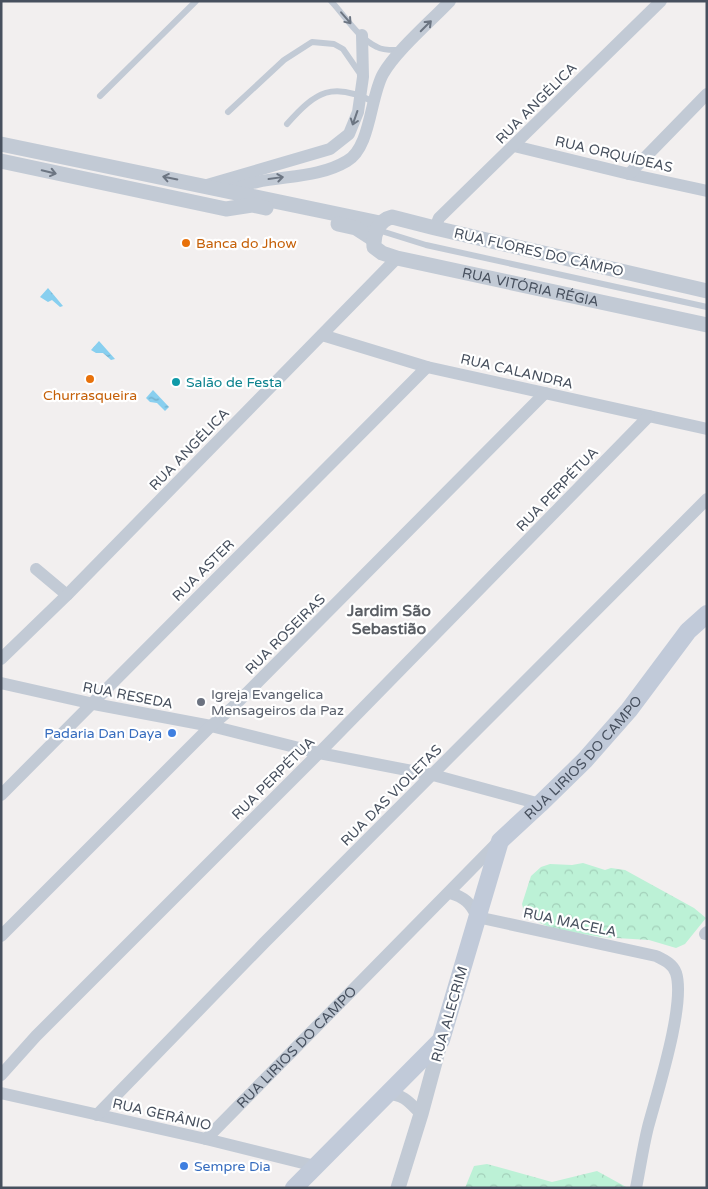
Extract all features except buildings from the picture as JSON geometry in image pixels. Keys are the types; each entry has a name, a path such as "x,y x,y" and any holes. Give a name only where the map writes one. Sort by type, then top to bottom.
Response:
{"main road":[{"name":"RUA LIRIOS DO CAMPO","path":"500,840 585,760 629,710 688,631 707,614"},
{"name":"RUA ALECRIM","path":"441,1040 500,840"},
{"path":"297,1185 441,1040"}],"street":[{"path":"229,191 263,180 327,171 349,160 356,154 362,144 383,75 402,50 450,1"},
{"name":"RUA ANGÉLICA","path":"435,228 440,218 661,1"},
{"path":"207,185 330,150 349,134 358,112 363,77 362,35"},
{"path":"629,174 707,94"},
{"path":"1,144 207,185 377,230"},
{"name":"RUA ORQUÍDEAS","path":"514,146 707,191"},
{"path":"1,161 226,209 252,205 356,228 377,230"},
{"path":"226,209 229,191"},
{"name":"RUA FLORES DO CÂMPO","path":"377,230 387,218 392,217 707,291"},
{"name":"RUA VITÓRIA RÉGIA","path":"377,230 374,247 382,253 398,258 707,325"},
{"name":"RUA ANGÉLICA","path":"1,660 398,258"},
{"name":"RUA CALANDRA","path":"322,335 427,366 707,429"},
{"name":"RUA ASTER","path":"1,796 427,366"},
{"name":"RUA ROSEIRAS","path":"1,936 211,726 233,707 545,393"},
{"name":"RUA PERPÉTUA","path":"1,1075 36,1036 319,753 649,416"},
{"name":"RUA DAS VIOLETAS","path":"97,1115 264,943 704,507"},
{"path":"36,569 67,595"},
{"name":"RUA RESEDA","path":"1,683 94,704 211,726 319,753 433,775 540,804"},
{"name":"RUA LIRIOS DO CAMPO","path":"206,1139 450,893 500,840"},
{"path":"450,893 467,900 473,907 477,917"},
{"name":"RUA MACELA","path":"477,917 656,956 666,961 676,972 678,991 675,1020 647,1131 636,1188"},
{"name":"RUA ALECRIM","path":"398,1188 441,1040"},
{"name":"RUA GERÂNIO","path":"1,1093 206,1139 315,1166"},
{"path":"387,1094 398,1094 405,1098 421,1114"},
{"path":"290,1160 298,1171 297,1185"}],"lane":[{"path":"100,96 196,1"},
{"path":"331,1 362,35 377,48 402,50"},
{"path":"228,112 284,60 312,42 334,44 343,49 363,77"},
{"path":"287,124 304,104 326,92 338,90 360,95 374,102"},
{"path":"377,230 426,246 707,307"}],"green space":[{"path":"583,863 605,870 611,868 625,870 694,908 706,918 685,944 676,948 649,940 600,937 554,929 528,918 522,904 531,876 541,867 550,864 572,865"},
{"path":"487,1164 552,1182 597,1171 628,1188 465,1188 474,1166"}],"water":[{"path":"48,288 63,306 60,307 52,300 48,302 40,297"},
{"path":"99,341 115,359 111,360 103,353 96,353 91,350"},
{"path":"153,390 169,407 165,411 157,403 150,402 146,398"}],"place":[{"name":"Banca do Jhow","path":"186,243"},
{"name":"Churrasqueira","path":"90,379"},
{"name":"Salão de Festa","path":"176,382"},
{"name":"Igreja Evangelica Mensageiros da Paz","path":"201,702"},
{"name":"Padaria Dan Daya","path":"172,733"},
{"name":"Sempre Dia","path":"184,1166"}],"district":[{"name":"Jardim São Sebastião","path":"389,619"}]}
